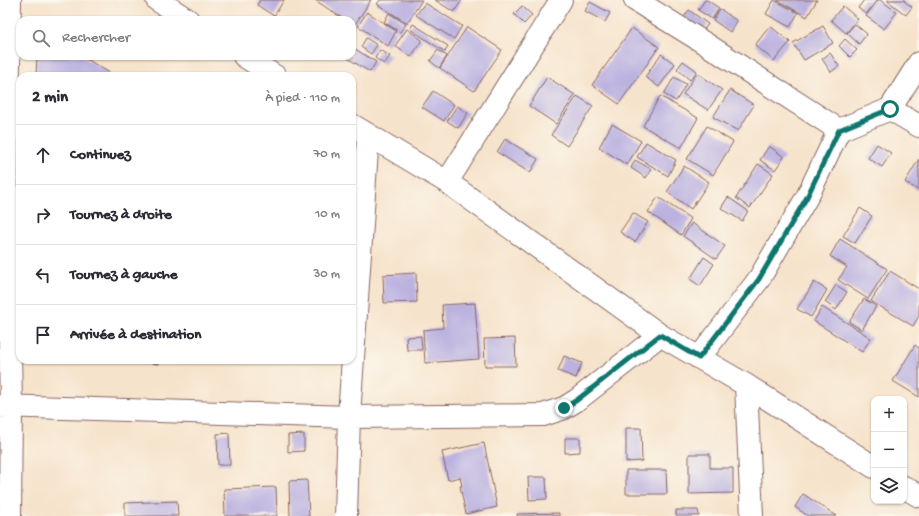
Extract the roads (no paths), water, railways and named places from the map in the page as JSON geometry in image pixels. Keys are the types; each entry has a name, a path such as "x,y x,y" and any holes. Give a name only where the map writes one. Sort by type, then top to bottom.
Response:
{"street":[{"path":"10,0 5,406 10,516"},
{"path":"157,0 182,16"},
{"path":"447,182 561,0"},
{"path":"635,0 839,130"},
{"path":"250,60 269,72"},
{"path":"699,358 759,279 807,197 839,130 890,109 919,63"},
{"path":"890,109 919,126"},
{"path":"356,234 360,130 447,182 660,335 746,385 871,465"},
{"path":"5,406 349,417 543,415 564,408 577,400 660,335"},
{"path":"346,516 351,364"},
{"path":"746,385 752,516"},
{"path":"907,489 919,496"}]}
